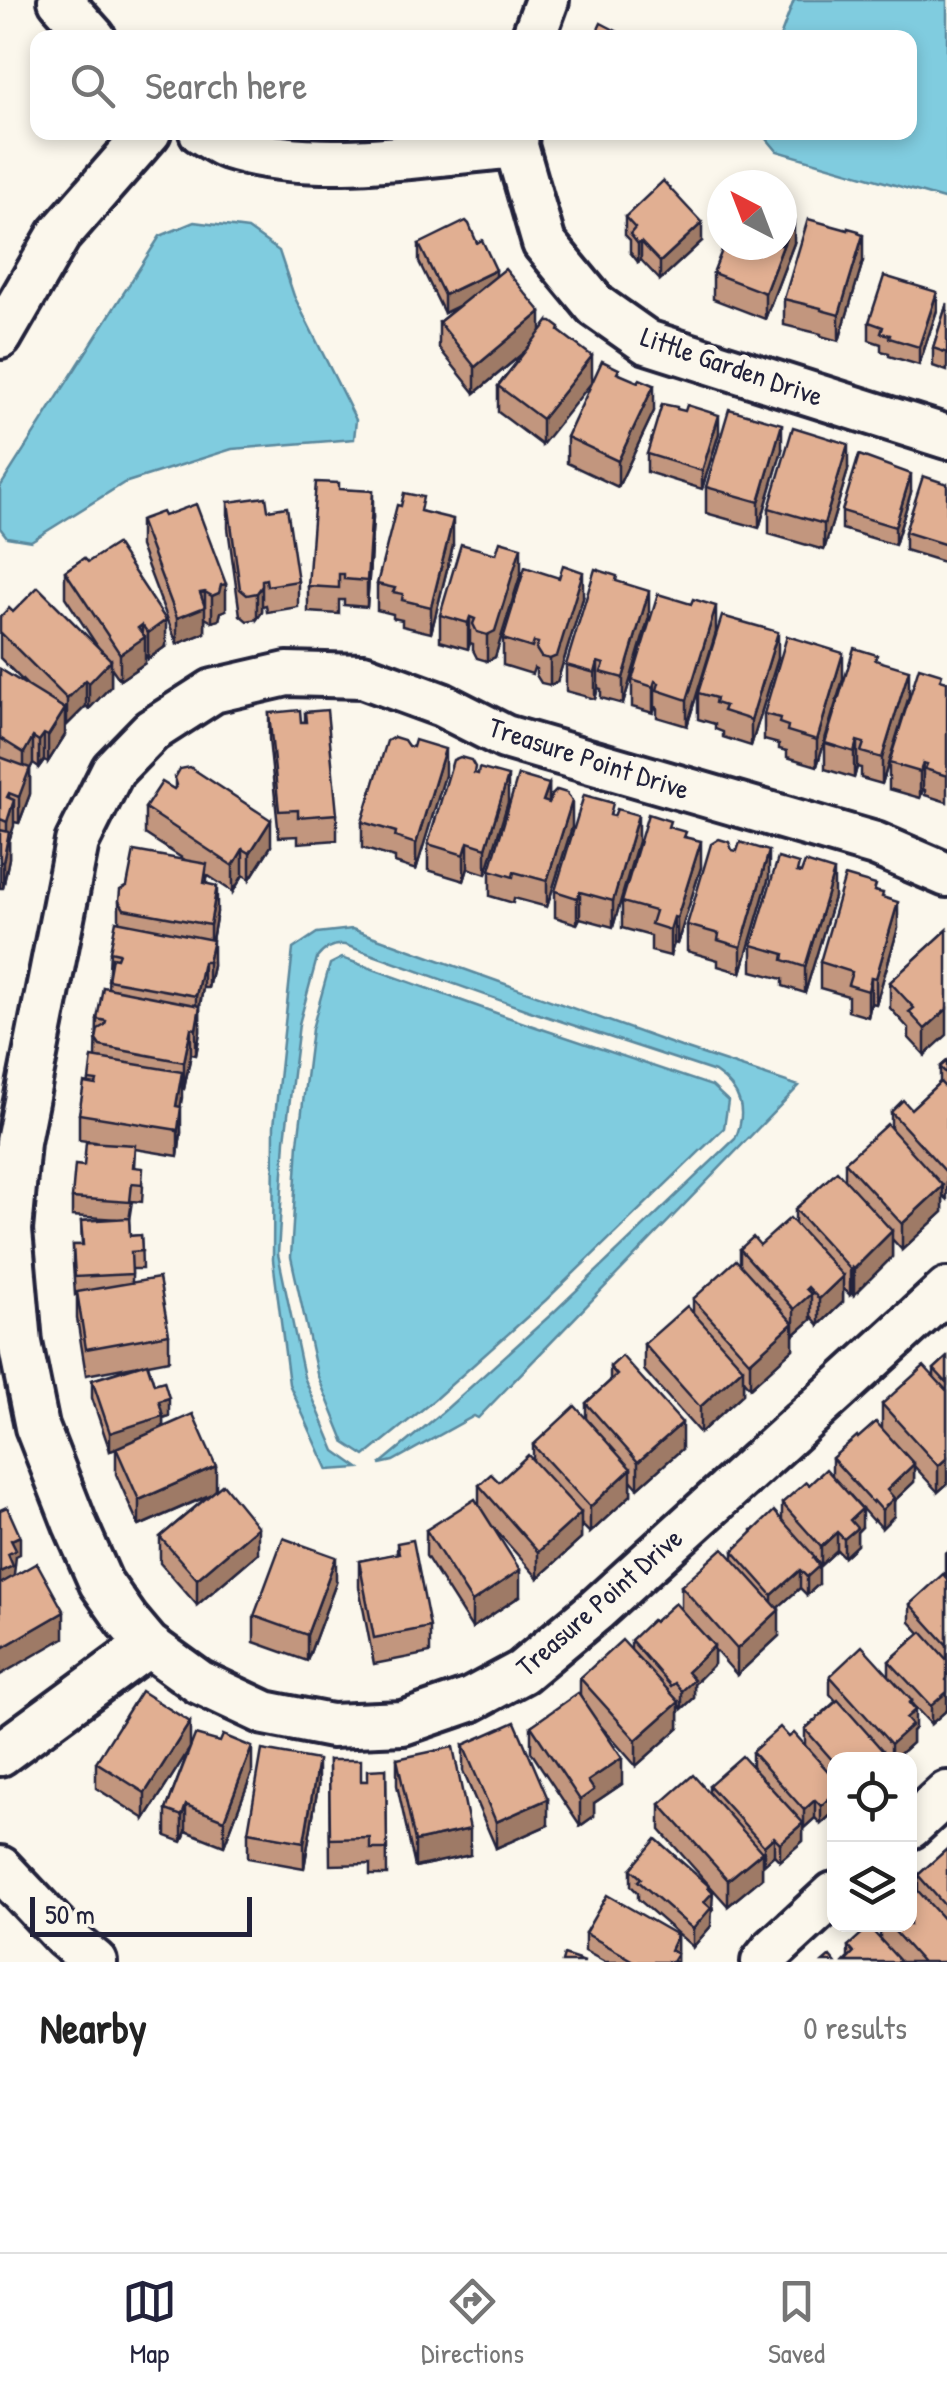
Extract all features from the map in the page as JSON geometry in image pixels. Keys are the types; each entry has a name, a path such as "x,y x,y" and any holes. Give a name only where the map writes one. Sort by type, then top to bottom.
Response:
{"street":[{"path":"60,0 87,30"},
{"path":"535,30 546,0"},
{"path":"0,336 59,235 142,140"},
{"path":"215,140 279,159 364,160 509,140"},
{"name":"Little Garden Drive","path":"516,140 544,243 596,306 647,342 947,437"},
{"name":"Treasure Point Drive","path":"947,874 875,844 505,737 442,705 363,676 287,674 213,691 151,731 113,770 78,842 18,1142 10,1230 20,1343 37,1427 75,1524 102,1582 126,1620 148,1645 199,1682 265,1713 331,1726 403,1723 470,1700 522,1672 595,1611 947,1290"},
{"path":"0,1754 148,1645"},
{"path":"917,1821 947,1793"},
{"path":"0,1868 64,1937 95,1962"},
{"path":"763,1962 827,1900"}],"water":[{"path":"794,0 947,0 947,200 777,151 768,140 917,140 917,30 783,30"},
{"path":"194,222 248,229 279,251 294,296 356,420 354,439 232,449 124,483 31,541 7,537 0,528 0,487 160,236"},
{"path":"352,929 799,1086 478,1418 474,1416 393,1461 380,1464 555,1311 735,1139 741,1110 736,1093 715,1072 345,945 323,952 317,958 299,1024 285,1140 278,1254 304,1377 335,1451 359,1468 328,1470 289,1384 273,1260 274,1126 293,949 317,933"},
{"path":"342,958 712,1086 728,1101 724,1128 546,1300 365,1456 345,1443 317,1374 291,1257 298,1143 312,1029 330,964"}],"building":[{"path":"663,181 702,223 660,262 630,234 635,228 625,217"},
{"path":"808,219 863,235 839,315 784,299"},
{"path":"466,221 477,243 482,240 496,270 444,295 419,244"},
{"path":"718,260 778,260 765,293 713,273"},
{"path":"505,269 541,312 475,367 439,322"},
{"path":"884,276 937,292 919,347 889,338 890,335 881,333 883,327 869,322"},
{"path":"947,303 947,353 933,348"},
{"path":"548,322 592,356 542,419 498,386"},
{"path":"602,361 619,369 617,373 654,385 618,461 567,437"},
{"path":"662,404 685,411 687,405 719,415 702,471 647,454"},
{"path":"729,409 782,424 759,502 706,487"},
{"path":"793,427 848,444 824,524 769,508"},
{"path":"859,455 911,474 895,527 842,511"},
{"path":"923,476 947,484 947,545 905,532"},
{"path":"316,482 339,483 339,489 373,491 367,581 344,579 344,574 339,574 339,588 308,586"},
{"path":"404,493 423,497 420,511 453,519 431,607 402,600 403,594 393,592 395,588 377,584 397,505 401,506"},
{"path":"266,497 268,510 287,507 298,581 267,586 266,579 262,580 257,593 247,595 240,589 228,502"},
{"path":"196,504 226,584 212,596 200,593 205,607 177,618 140,520"},
{"path":"500,541 521,547 495,631 487,635 477,632 475,619 470,617 468,623 440,615 461,544 496,554"},
{"path":"116,544 166,620 148,633 142,625 138,628 145,637 120,654 65,571"},
{"path":"563,565 583,572 557,656 541,657 536,649 538,643 534,642 532,648 503,639 525,567 559,578"},
{"path":"595,569 617,576 616,581 649,591 623,678 601,672 604,664 598,662 595,673 566,665"},
{"path":"38,587 111,660 67,699 0,632 0,617 9,608 13,612"},
{"path":"658,594 691,604 693,599 716,606 687,700 657,690 659,683 655,681 653,687 632,680"},
{"path":"722,616 778,632 751,720 723,711 725,706 715,703 716,698 698,693"},
{"path":"787,636 843,653 817,740 787,731 788,726 779,723 780,718 764,714"},
{"path":"854,648 877,655 875,660 909,670 882,758 861,752 864,743 857,741 854,752 825,743"},
{"path":"919,667 942,674 940,680 947,682 947,776 925,769 927,764 923,763 920,772 889,763"},
{"path":"0,669 65,709 48,736 44,734 39,741 33,737 24,753 0,738"},
{"path":"300,710 301,722 306,722 305,712 327,710 337,814 298,817 298,810 279,811 269,713"},
{"path":"394,737 408,746 413,747 415,740 445,749 416,844 395,837 396,832 362,822 387,741"},
{"path":"0,757 30,768 19,797 9,793 7,797 14,800 7,822 0,819"},
{"path":"453,760 471,760 474,773 478,774 479,768 508,776 486,848 468,842 464,855 428,844"},
{"path":"190,767 271,820 250,853 243,849 233,866 145,808 162,782 174,789 180,769"},
{"path":"518,775 549,784 543,801 549,803 557,790 567,793 572,801 547,881 490,870"},
{"path":"584,795 613,803 610,815 614,816 617,809 638,815 613,901 580,892 577,898 555,891"},
{"path":"648,814 670,821 668,827 686,832 684,837 701,841 670,930 651,924 655,911 622,902"},
{"path":"0,830 9,832 3,862 0,862"},
{"path":"719,839 729,842 732,850 737,851 740,842 769,851 741,947 718,940 719,934 687,925 711,844"},
{"path":"134,851 207,864 204,883 217,886 210,925 124,909 119,901 120,890 127,886"},
{"path":"778,858 799,864 797,872 801,873 805,862 834,871 805,967 783,960 784,954 752,945"},
{"path":"845,876 876,885 874,891 898,902 876,978 871,977 868,991 848,985 852,972 820,962"},
{"path":"116,921 213,940 208,962 203,962 196,996 108,980 112,957 117,958 119,953 110,951"},
{"path":"947,930 947,1009 925,1029 909,1012 914,1008 890,982"},
{"path":"103,987 200,1006 184,1062 100,1046 96,1040 98,1029 106,1021 97,1019"},
{"path":"92,1057 182,1072 176,1106 181,1107 178,1130 79,1114 84,1083 96,1085 97,1081 89,1080"},
{"path":"940,1082 947,1089 947,1173 891,1112 903,1100 911,1109"},
{"path":"887,1124 943,1186 902,1224 845,1162"},
{"path":"86,1142 135,1145 133,1167 143,1168 142,1184 132,1183 130,1202 72,1198 75,1165 84,1166"},
{"path":"837,1171 892,1231 854,1269 795,1209"},
{"path":"129,1218 130,1236 141,1235 142,1251 131,1252 132,1274 75,1277 73,1245 83,1245 81,1221"},
{"path":"790,1218 843,1276 819,1299 808,1287 811,1294 794,1309 740,1249 753,1237 760,1245"},
{"path":"736,1260 793,1323 750,1362 693,1299"},
{"path":"159,1278 169,1334 86,1349 77,1292"},
{"path":"687,1306 743,1368 700,1407 644,1344"},
{"path":"622,1356 682,1423 638,1462 586,1403 617,1375 610,1367"},
{"path":"947,1357 947,1383 934,1369"},
{"path":"147,1363 154,1384 164,1381 169,1398 159,1401 163,1416 110,1433 92,1380"},
{"path":"924,1366 947,1391 947,1458 938,1466 882,1404"},
{"path":"575,1406 631,1469 590,1507 533,1445"},
{"path":"193,1414 216,1466 139,1500 116,1448"},
{"path":"876,1422 914,1464 887,1490 894,1498 882,1510 832,1458"},
{"path":"528,1455 581,1513 538,1552 479,1485 491,1474 499,1482"},
{"path":"826,1469 862,1509 850,1520 857,1528 844,1539 837,1532 821,1547 782,1503"},
{"path":"223,1484 258,1527 197,1579 160,1537"},
{"path":"475,1499 520,1570 472,1602 426,1530"},
{"path":"7,1507 20,1536 11,1540 16,1550 8,1554 13,1566 0,1572 0,1510"},
{"path":"774,1511 819,1566 807,1577 800,1570 772,1595 733,1551"},
{"path":"283,1538 336,1557 307,1635 254,1616"},
{"path":"413,1540 430,1627 374,1638 359,1561 399,1553 397,1543"},
{"path":"723,1548 779,1610 737,1649 681,1586"},
{"path":"37,1563 64,1612 0,1649 0,1584"},
{"path":"943,1574 947,1579 947,1645 910,1604"},
{"path":"675,1603 714,1646 687,1672 694,1680 682,1691 675,1683 671,1686 631,1640"},
{"path":"922,1632 947,1660 947,1692 931,1706 889,1661"},
{"path":"622,1640 679,1702 636,1740 580,1678"},
{"path":"862,1646 912,1701 909,1703 915,1710 906,1718 912,1725 891,1744 830,1676"},
{"path":"141,1691 190,1722 145,1793 96,1762"},
{"path":"578,1693 622,1758 588,1781 594,1790 580,1800 531,1726"},
{"path":"838,1700 883,1751 827,1754 805,1729"},
{"path":"515,1722 548,1799 496,1822 463,1745"},
{"path":"780,1727 789,1737 794,1733 827,1770 827,1800 821,1806 815,1800 804,1810 752,1752"},
{"path":"195,1735 220,1742 223,1735 252,1747 224,1820 186,1805 182,1816 166,1810"},
{"path":"453,1747 470,1829 415,1841 397,1759"},
{"path":"262,1750 318,1760 304,1842 248,1832"},
{"path":"742,1756 803,1823 780,1843 774,1837 764,1846 709,1785"},
{"path":"329,1760 361,1760 361,1781 368,1781 368,1770 386,1769 387,1849 370,1849 370,1838 330,1839"},
{"path":"693,1775 762,1852 728,1880 660,1804"},
{"path":"656,1839 713,1892 704,1902 711,1908 693,1929 638,1881 641,1878 631,1869"},
{"path":"947,1849 947,1908 918,1875"},
{"path":"917,1890 947,1923 947,1962 922,1962 895,1932 917,1932"},
{"path":"607,1895 677,1935 670,1950 677,1954 672,1962 636,1962 585,1933"},
{"path":"863,1932 874,1932 901,1962 845,1962 854,1953 848,1946"},
{"path":"564,1955 585,1962 562,1962"}]}
